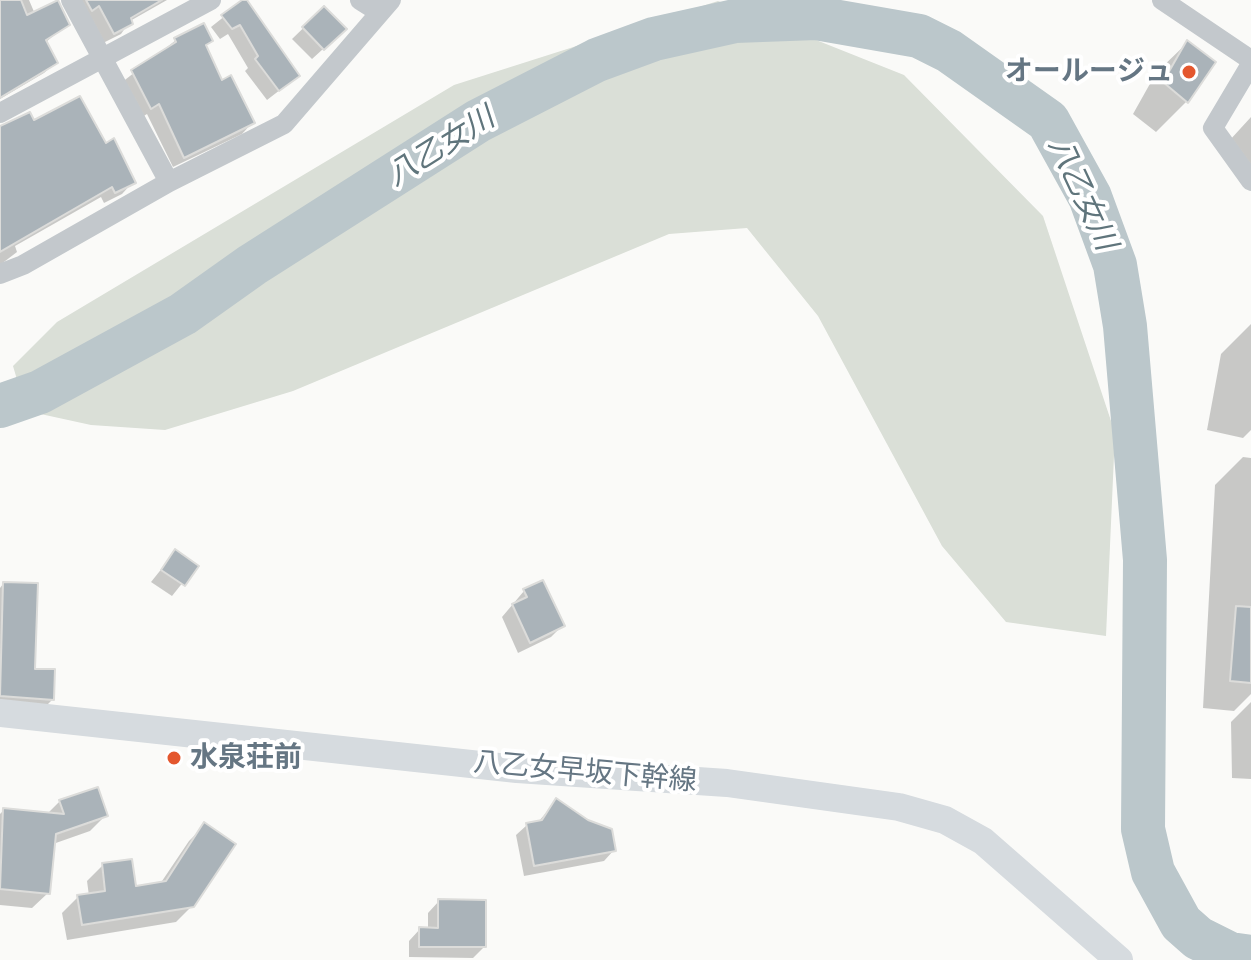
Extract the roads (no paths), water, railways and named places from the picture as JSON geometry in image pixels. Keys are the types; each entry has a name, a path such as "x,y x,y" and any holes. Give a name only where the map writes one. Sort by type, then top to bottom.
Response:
{"street":[{"path":"71,0 169,182"},
{"path":"0,113 209,0"},
{"path":"0,274 23,265 169,182 284,124 385,6 360,0"},
{"path":"1162,0 1251,62 1213,128 1251,181"},
{"name":"八乙女早坂下幹線","path":"0,713 517,769 727,783 899,807 945,820 983,841 1119,960"}],"waterway":[{"name":"八乙女川","path":"0,406 40,392 183,314 252,265 478,121 597,60 654,39 735,21 816,18 919,36 949,51 1048,121 1090,197 1115,265 1125,326 1145,560 1143,829 1153,872 1181,923 1198,938 1230,954 1251,957"}],"place":[{"name":"オールージュ","path":"1189,72"},
{"name":"水泉荘前","path":"174,758"}]}
